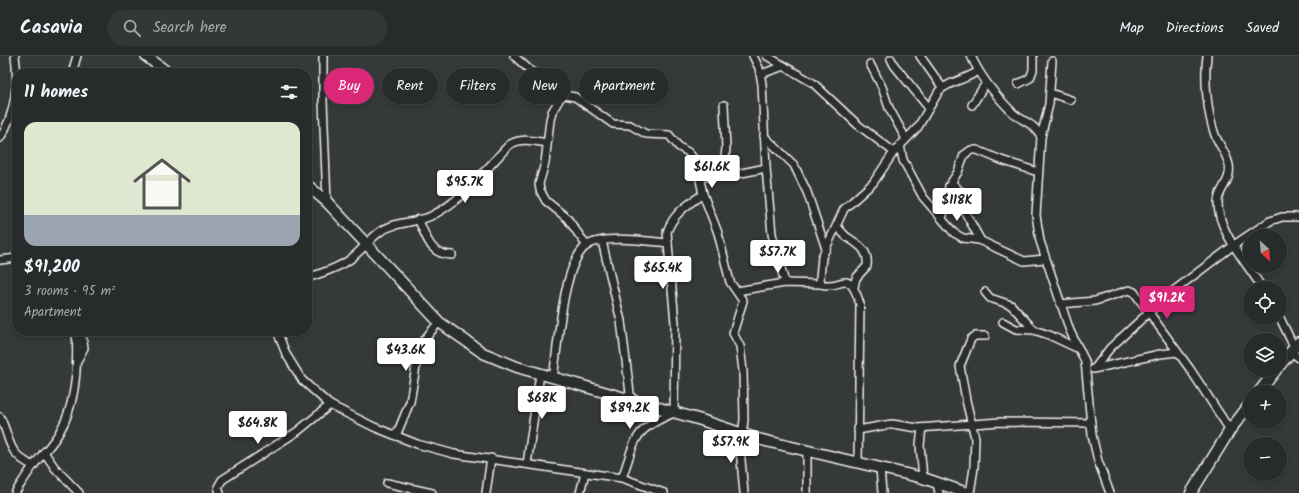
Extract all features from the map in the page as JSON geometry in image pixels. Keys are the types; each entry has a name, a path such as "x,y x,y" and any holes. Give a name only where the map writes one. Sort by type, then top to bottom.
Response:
{"street":[{"path":"15,56 15,68"},
{"path":"73,68 77,56"},
{"path":"146,56 162,68"},
{"path":"324,56 323,101 327,202"},
{"path":"514,56 528,68"},
{"path":"753,56 761,74 766,168 772,234 785,283"},
{"path":"767,56 813,84 858,125 894,152"},
{"path":"920,56 942,87"},
{"path":"971,56 986,83 1020,118 1036,129 1041,137"},
{"path":"1018,84 1030,78 1033,70 1033,56"},
{"path":"1207,56 1206,86 1213,127 1225,154 1230,171 1228,181 1218,199 1218,208 1221,219 1234,245 1257,281"},
{"path":"891,59 897,70 928,107"},
{"path":"1052,61 1050,93 1041,137 1036,215 1040,241 1060,304 1070,331 1085,361 1092,435 1098,462 1110,493"},
{"path":"870,64 882,87 889,108 906,139"},
{"path":"761,74 784,66"},
{"path":"821,284 821,262 844,209 873,183 894,152 923,121 928,107 942,87 971,76 978,71"},
{"path":"972,104 986,83"},
{"path":"1050,93 1070,100"},
{"path":"571,98 580,100 597,115 613,124 630,125 646,134 669,135 679,147 694,158 698,165 704,194 718,233 730,282 737,291 743,304 733,333 740,346 743,371 744,410 740,460 744,493"},
{"path":"557,104 552,112 544,170 539,184 542,196 550,205 567,218 587,246"},
{"path":"723,175 726,148 724,105"},
{"path":"0,138 8,124 12,110"},
{"path":"764,136 794,165 807,192 826,249"},
{"path":"312,276 344,263 381,231 392,225 432,216 451,204 509,145 515,141 522,140 547,143"},
{"path":"900,145 903,160 923,197 958,236 980,241 1024,261 1045,259"},
{"path":"942,218 946,206 949,186 964,155 971,150 977,150 1001,160 1038,172"},
{"path":"701,177 766,168"},
{"path":"952,182 962,193 966,214 980,241"},
{"path":"312,192 327,202 368,243 439,322 490,357 552,378 702,420 742,434 923,478 938,488 969,493 976,448 960,364 971,339 975,336 985,336"},
{"path":"674,413 675,323 667,232 670,222 677,213 704,194"},
{"path":"1095,368 1110,348 1168,295 1234,245 1270,221 1282,217 1299,217"},
{"path":"418,219 435,251 441,255 452,255"},
{"path":"837,226 844,235 863,248 867,255 867,266 856,278 854,287 860,304 861,320 858,463"},
{"path":"552,378 565,290 576,262 587,246 602,241 630,239 668,243"},
{"path":"602,241 621,321 631,401"},
{"path":"0,260 12,259"},
{"path":"737,291 785,283 829,285 840,282 850,284 854,287"},
{"path":"1060,304 1095,301 1129,290 1134,292 1150,311 1230,430"},
{"path":"986,292 990,298 1008,303 1015,307 1034,330"},
{"path":"396,436 410,402 419,349 424,340 439,322"},
{"path":"1004,322 1016,329 1034,330 1050,335 1079,349"},
{"path":"1284,325 1296,350 1287,359"},
{"path":"15,493 33,466 60,432 67,418 74,391 76,336"},
{"path":"76,363 84,348 82,336"},
{"path":"279,336 286,354 297,373 330,405 353,418 396,436 454,454 491,458 622,478 664,493"},
{"path":"1087,371 1160,354 1177,352"},
{"path":"527,464 540,374"},
{"path":"1264,385 1271,377"},
{"path":"220,493 218,487 222,480 298,432 330,405"},
{"path":"622,478 635,439 639,433 651,423 674,413"},
{"path":"1190,493 1230,430 1243,413"},
{"path":"0,417 12,450 16,456 33,466"},
{"path":"858,430 892,424 922,428 1000,422 1091,423"},
{"path":"922,428 920,445 923,478"},
{"path":"807,451 807,493"},
{"path":"44,452 58,472 78,493"},
{"path":"486,493 491,458"},
{"path":"880,468 882,493"},
{"path":"580,493 585,473"},
{"path":"480,493 489,480"},
{"path":"387,483 432,493"}]}
